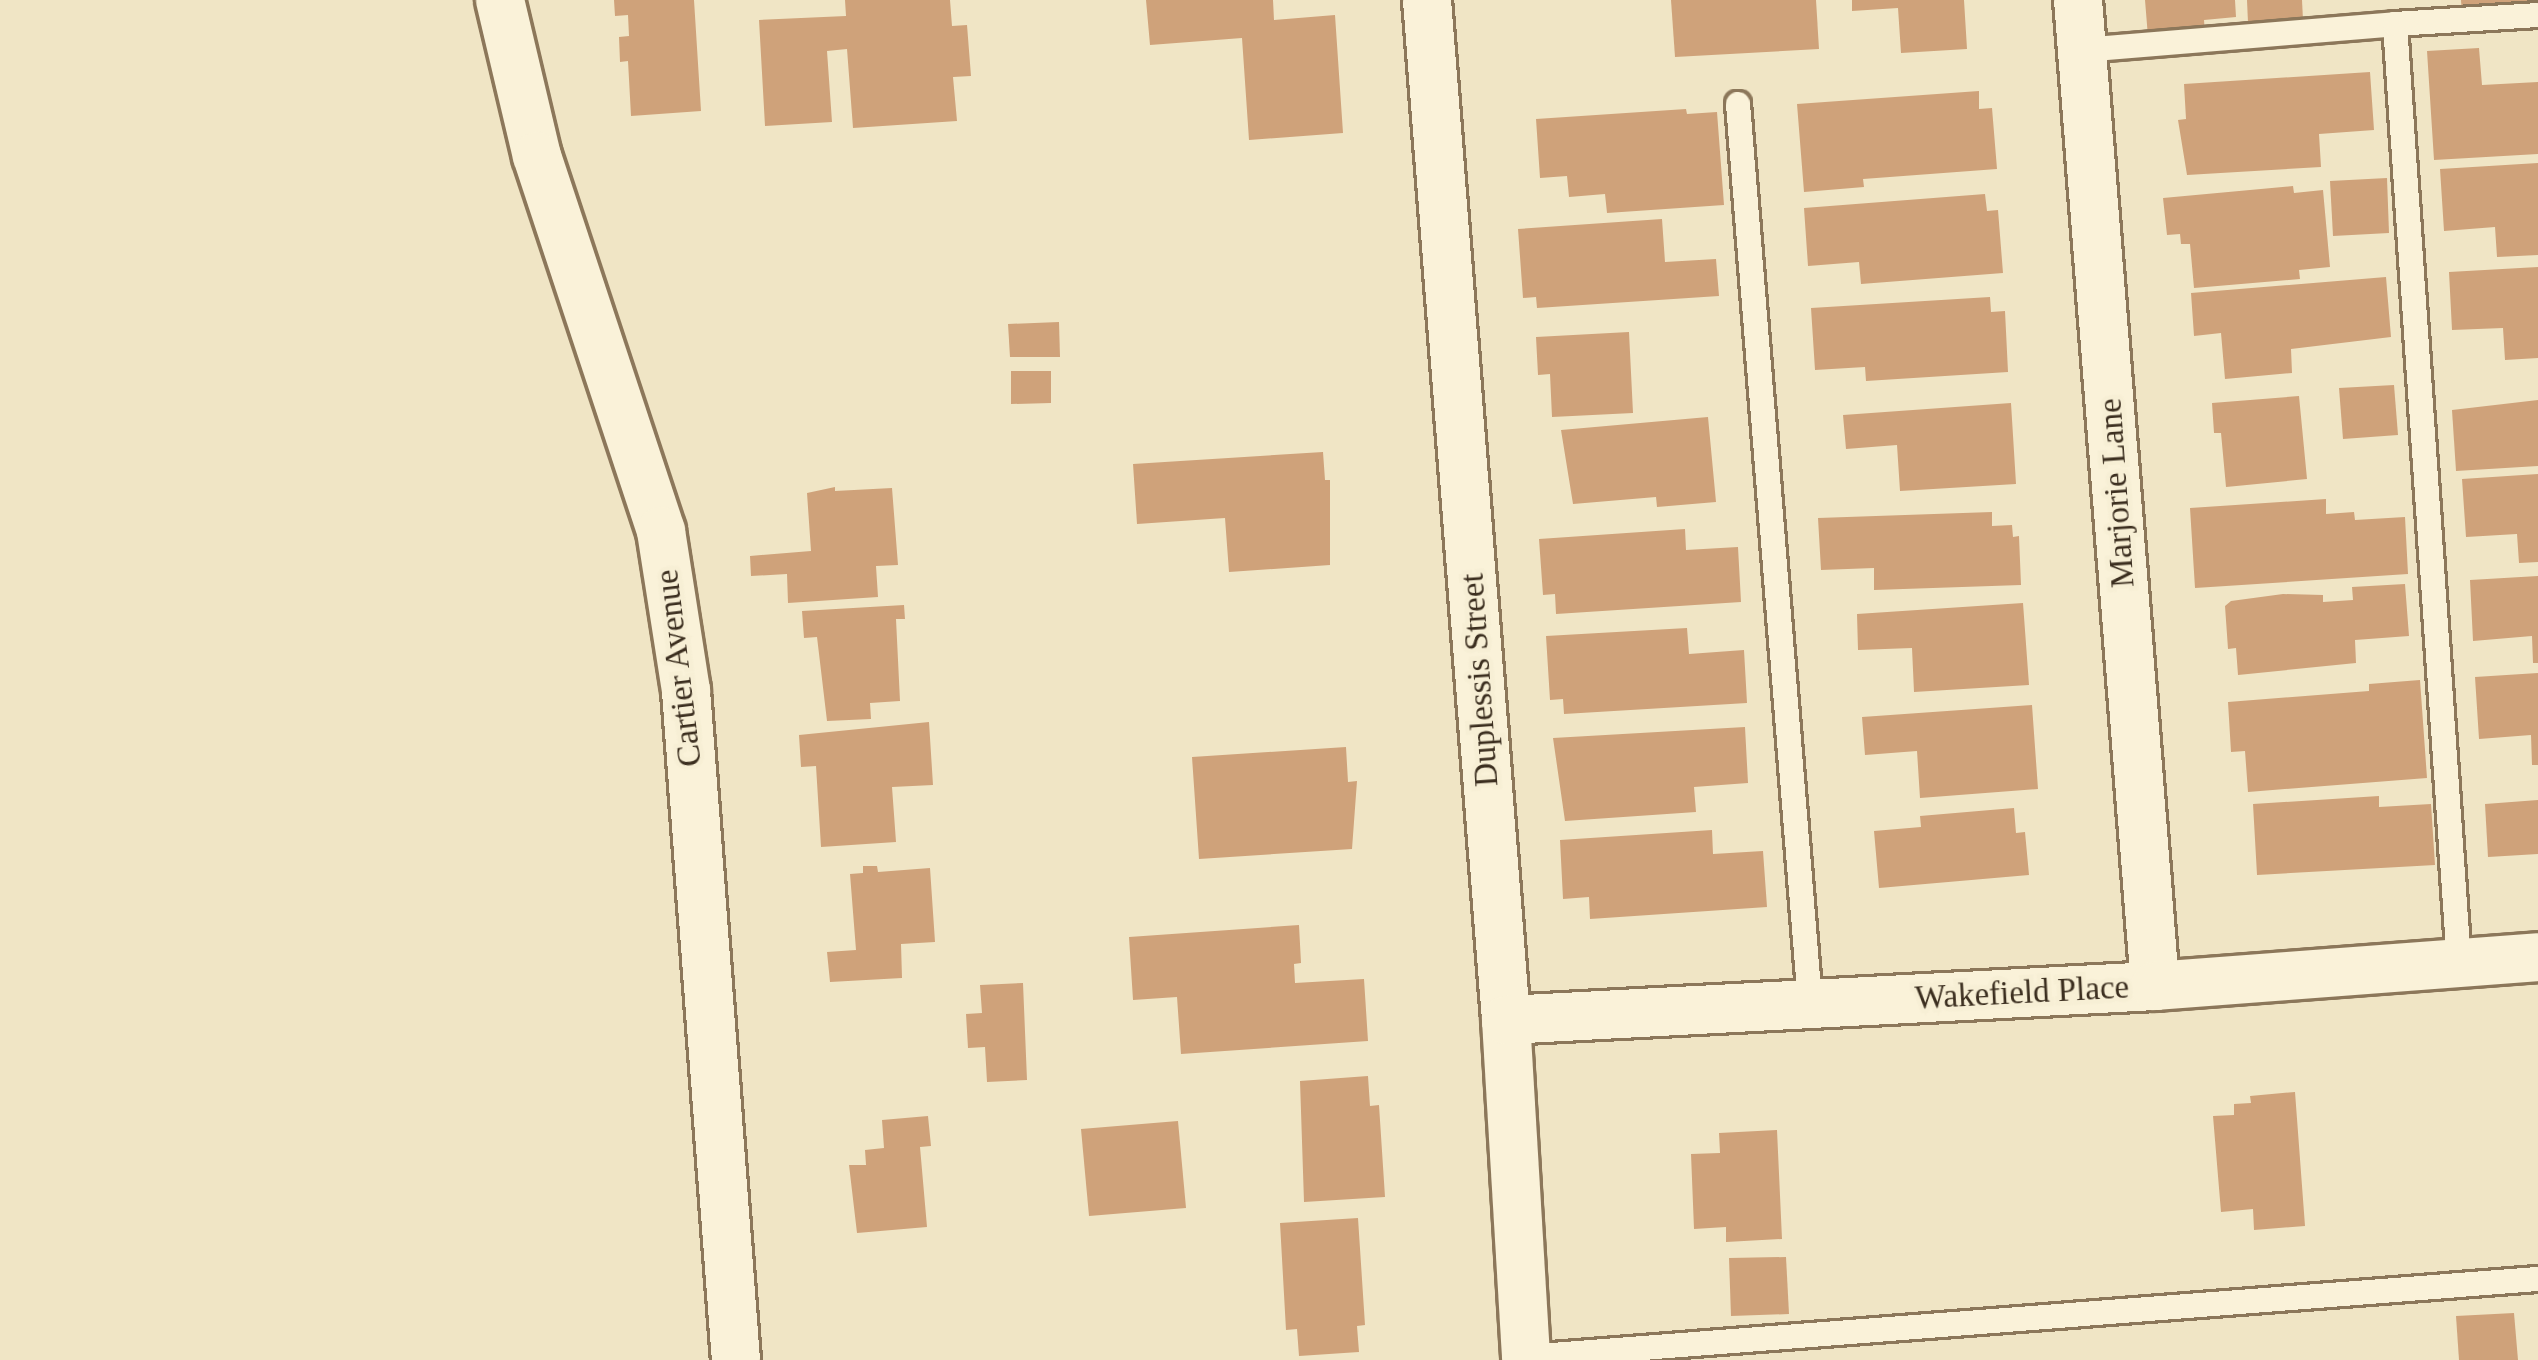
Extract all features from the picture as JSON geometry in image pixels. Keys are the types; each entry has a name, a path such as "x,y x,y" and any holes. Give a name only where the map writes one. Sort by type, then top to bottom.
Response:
{"street":[{"name":"Cartier Avenue","path":"500,0 536,156 661,531 686,692 736,1360"},
{"name":"Duplessis Street","path":"1427,0 1506,1020 1526,1358"},
{"name":"Marjorie Lane","path":"2078,0 2156,986"},
{"name":"Wakefield Place","path":"1506,1020 2156,986 2538,957"}],"lane":[{"path":"2082,50 2538,15"},
{"path":"2395,24 2459,963"},
{"path":"1738,104 1810,1003"},
{"path":"1526,1358 2538,1279"}],"building":[{"path":"614,0 694,0 701,111 631,116 628,61 620,62 619,37 629,36 628,15 615,16"},
{"path":"845,0 950,0 952,26 967,25 971,76 953,77 957,121 853,128 847,49 827,51 832,122 765,126 759,20 846,16"},
{"path":"1146,0 1273,0 1274,20 1335,15 1343,133 1249,140 1242,38 1150,45"},
{"path":"1671,0 1816,0 1819,49 1675,57"},
{"path":"1852,0 1964,0 1967,49 1901,53 1898,8 1852,11"},
{"path":"2145,0 2235,0 2236,17 2204,20 2205,33 2148,37"},
{"path":"2247,0 2302,0 2303,20 2248,23"},
{"path":"2461,0 2538,0 2538,9 2462,14"},
{"path":"2479,48 2482,85 2538,82 2538,154 2434,160 2427,51"},
{"path":"2370,72 2374,130 2319,134 2321,167 2187,175 2178,120 2186,119 2184,84"},
{"path":"1979,91 1979,109 1992,108 1997,169 1863,179 1864,187 1804,192 1797,104"},
{"path":"1686,109 1687,114 1717,112 1724,205 1607,213 1605,194 1569,197 1567,176 1540,178 1536,119"},
{"path":"2538,163 2538,255 2497,257 2495,227 2444,231 2440,169"},
{"path":"2387,178 2389,233 2333,236 2330,181"},
{"path":"2293,186 2294,193 2323,190 2330,267 2299,270 2300,279 2194,288 2190,244 2181,244 2180,234 2167,235 2163,198"},
{"path":"1985,194 1987,211 1998,210 2003,273 1861,284 1859,262 1808,266 1804,208"},
{"path":"1662,219 1665,262 1716,259 1719,296 1537,308 1536,297 1523,298 1518,229"},
{"path":"2538,267 2538,358 2505,360 2503,328 2452,330 2449,272"},
{"path":"2386,277 2391,337 2291,349 2292,373 2225,379 2221,333 2194,336 2191,293"},
{"path":"1990,297 1991,312 2005,311 2008,372 1866,381 1865,367 1815,370 1811,308"},
{"path":"1059,322 1060,357 1010,357 1008,324"},
{"path":"1629,332 1633,413 1552,417 1550,374 1538,375 1536,337"},
{"path":"1011,371 1051,371 1051,403 1011,404"},
{"path":"2394,385 2398,435 2343,439 2339,388"},
{"path":"2299,396 2307,479 2226,487 2221,433 2214,433 2212,403"},
{"path":"2538,400 2538,466 2456,471 2452,410"},
{"path":"2011,403 2016,484 1900,491 1897,445 1846,449 1843,415"},
{"path":"1708,417 1716,502 1657,507 1656,497 1573,504 1561,430"},
{"path":"1323,452 1325,480 1330,480 1330,565 1229,572 1225,518 1137,524 1133,464"},
{"path":"2538,474 2538,562 2519,563 2517,534 2466,537 2462,479"},
{"path":"835,487 835,491 892,488 898,565 876,566 878,597 788,603 787,574 751,576 750,556 811,551 807,493"},
{"path":"2326,499 2326,514 2354,512 2355,520 2405,517 2408,574 2195,588 2190,508"},
{"path":"1992,512 1992,526 2012,525 2013,537 2019,536 2021,585 1874,590 1874,568 1821,570 1818,518"},
{"path":"1685,529 1686,550 1738,547 1741,602 1556,614 1555,594 1543,595 1539,539"},
{"path":"2538,576 2538,663 2533,663 2532,636 2473,641 2470,580"},
{"path":"2405,584 2409,636 2355,640 2356,663 2238,675 2236,648 2228,649 2225,606 2231,601 2283,594 2323,595 2323,602 2353,600 2352,587"},
{"path":"2023,603 2029,685 1914,692 1912,648 1858,650 1857,614"},
{"path":"904,605 905,619 896,619 900,701 870,703 871,719 827,721 817,637 804,638 802,611"},
{"path":"1687,628 1689,654 1744,650 1747,703 1564,714 1563,699 1550,700 1546,636"},
{"path":"2538,673 2538,765 2532,765 2531,735 2479,739 2475,677"},
{"path":"2420,680 2427,778 2248,792 2245,751 2231,752 2228,702 2369,691 2369,684"},
{"path":"2032,705 2038,789 1920,798 1917,751 1865,755 1862,717"},
{"path":"929,722 933,785 892,787 896,842 821,847 816,766 801,767 799,735"},
{"path":"1745,727 1748,783 1694,787 1696,812 1565,821 1553,738"},
{"path":"1346,747 1348,782 1357,781 1352,849 1199,859 1192,757"},
{"path":"2379,796 2379,807 2431,804 2435,865 2257,875 2253,804"},
{"path":"2538,800 2538,854 2488,857 2485,804"},
{"path":"2014,808 2016,833 2025,832 2029,875 1879,888 1874,831 1921,827 1920,816"},
{"path":"1712,830 1713,854 1763,851 1767,907 1590,919 1589,897 1563,899 1560,840"},
{"path":"863,866 877,866 878,872 930,868 935,942 901,944 902,978 830,982 827,952 856,950 850,874 863,873"},
{"path":"1299,925 1301,963 1294,964 1295,983 1364,979 1368,1041 1181,1054 1177,997 1133,1000 1129,937"},
{"path":"1023,983 1027,1080 987,1082 985,1047 968,1048 966,1014 982,1013 980,985"},
{"path":"1368,1076 1370,1106 1379,1105 1385,1197 1304,1202 1300,1081"},
{"path":"2295,1092 2305,1226 2254,1230 2253,1209 2221,1212 2213,1116 2234,1115 2234,1104 2251,1103 2250,1096"},
{"path":"928,1116 931,1146 920,1147 927,1227 857,1233 849,1165 866,1165 865,1150 884,1148 882,1120"},
{"path":"1178,1121 1186,1208 1089,1216 1081,1129"},
{"path":"1777,1130 1782,1239 1726,1242 1726,1227 1694,1229 1691,1154 1720,1153 1719,1133"},
{"path":"1358,1218 1365,1325 1357,1326 1359,1352 1299,1356 1297,1329 1286,1330 1280,1223"},
{"path":"1786,1257 1789,1314 1731,1316 1729,1258"},
{"path":"2514,1313 2518,1360 2459,1360 2456,1316"}]}
